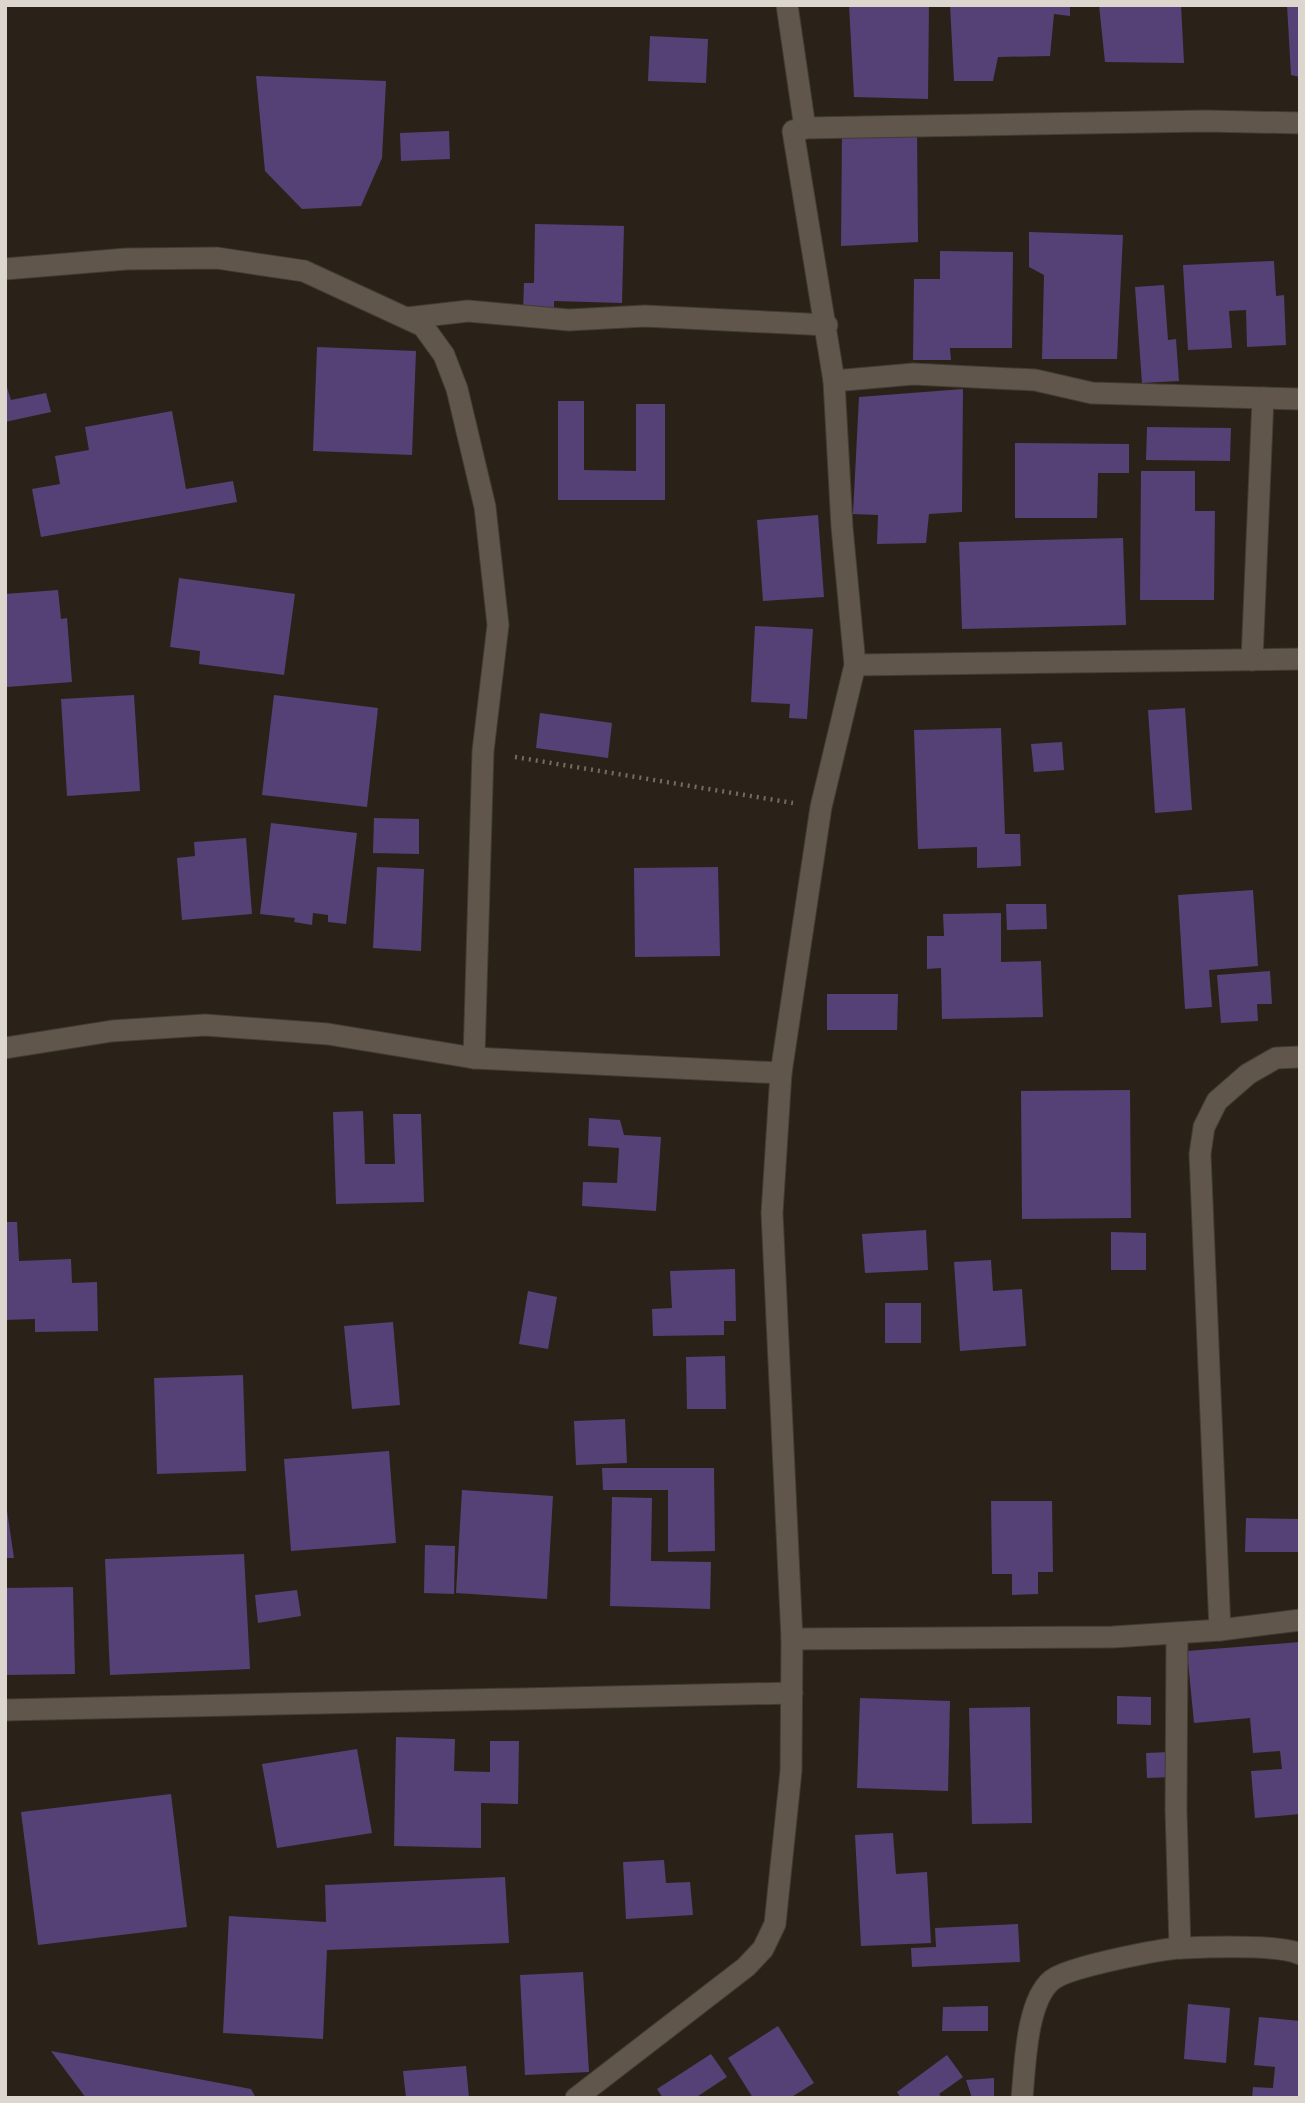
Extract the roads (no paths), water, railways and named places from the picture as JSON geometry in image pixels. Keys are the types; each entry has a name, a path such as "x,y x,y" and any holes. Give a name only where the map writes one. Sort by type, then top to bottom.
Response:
{"street":[{"path":"787,5 805,128"},
{"path":"576,2098 746,1967 763,1949 775,1924 780,1883 791,1771 792,1639 772,1213 781,1073 821,807 855,665 842,527 834,381 827,325 793,131 805,128 1206,121 1300,123"},
{"path":"5,269 126,259 217,258 304,271 423,326 444,355 457,388 485,507 498,625 483,751 474,1058"},
{"path":"407,318 468,311 569,320 645,316 827,325"},
{"path":"834,381 914,374 1035,380 1092,393 1300,399"},
{"path":"1252,660 1264,398"},
{"path":"855,665 1300,659"},
{"path":"5,1048 112,1031 205,1024 328,1034 474,1058 781,1073"},
{"path":"1220,1630 1201,1145 1204,1127 1217,1101 1248,1074 1276,1058 1300,1057"},
{"path":"792,1639 1048,1639 1220,1630 1300,1620"},
{"path":"1177,1633 1176,1810 1180,1948"},
{"path":"5,1710 792,1693"},
{"path":"1022,2098 1033,2019 1052,1980 1073,1970 1180,1948 1256,1949 1300,1954"}]}
